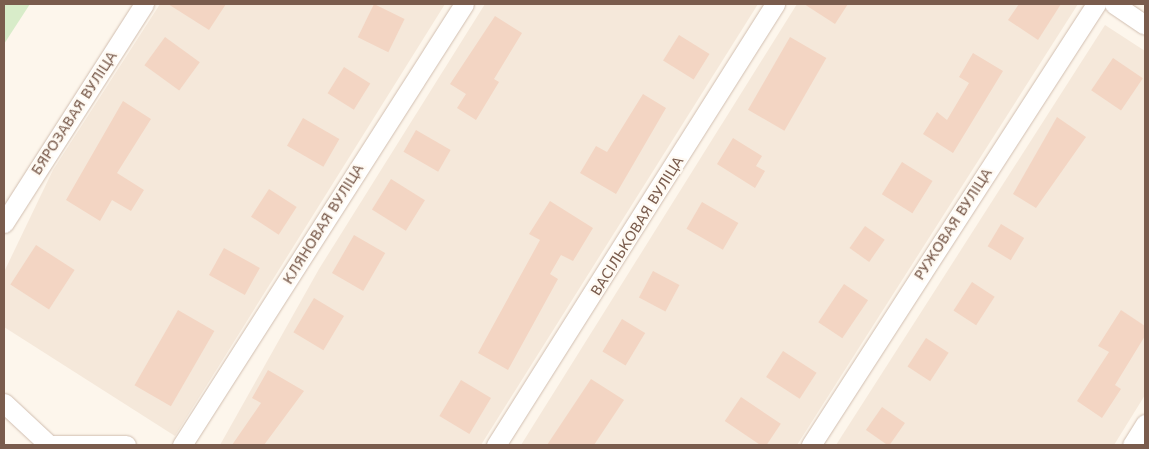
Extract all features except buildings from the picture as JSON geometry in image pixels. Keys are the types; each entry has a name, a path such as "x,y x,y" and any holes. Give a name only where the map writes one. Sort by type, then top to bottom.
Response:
{"street":[{"name":"БЯРОЗАВАЯ ВУЛІЦА","path":"4,223 144,4"},
{"name":"КЛЯНОВАЯ ВУЛІЦА","path":"182,445 464,4"},
{"name":"ВАСІЛЬКОВАЯ ВУЛІЦА","path":"496,445 775,4"},
{"name":"РУЖОВАЯ ВУЛІЦА","path":"810,445 1096,4"},
{"path":"1114,4 1145,25"},
{"path":"4,403 49,445 126,445"},
{"path":"1132,445 1145,424"}],"shaded area":[{"path":"160,4 445,4 175,436 4,327 4,272 53,170"},
{"path":"485,4 758,4 481,445 220,445 319,269"},
{"path":"797,4 1078,4 797,445 521,445"},
{"path":"1105,25 1145,51 1145,395 1114,445 836,445"}],"green space":[{"path":"4,4 30,4 4,44"}]}
